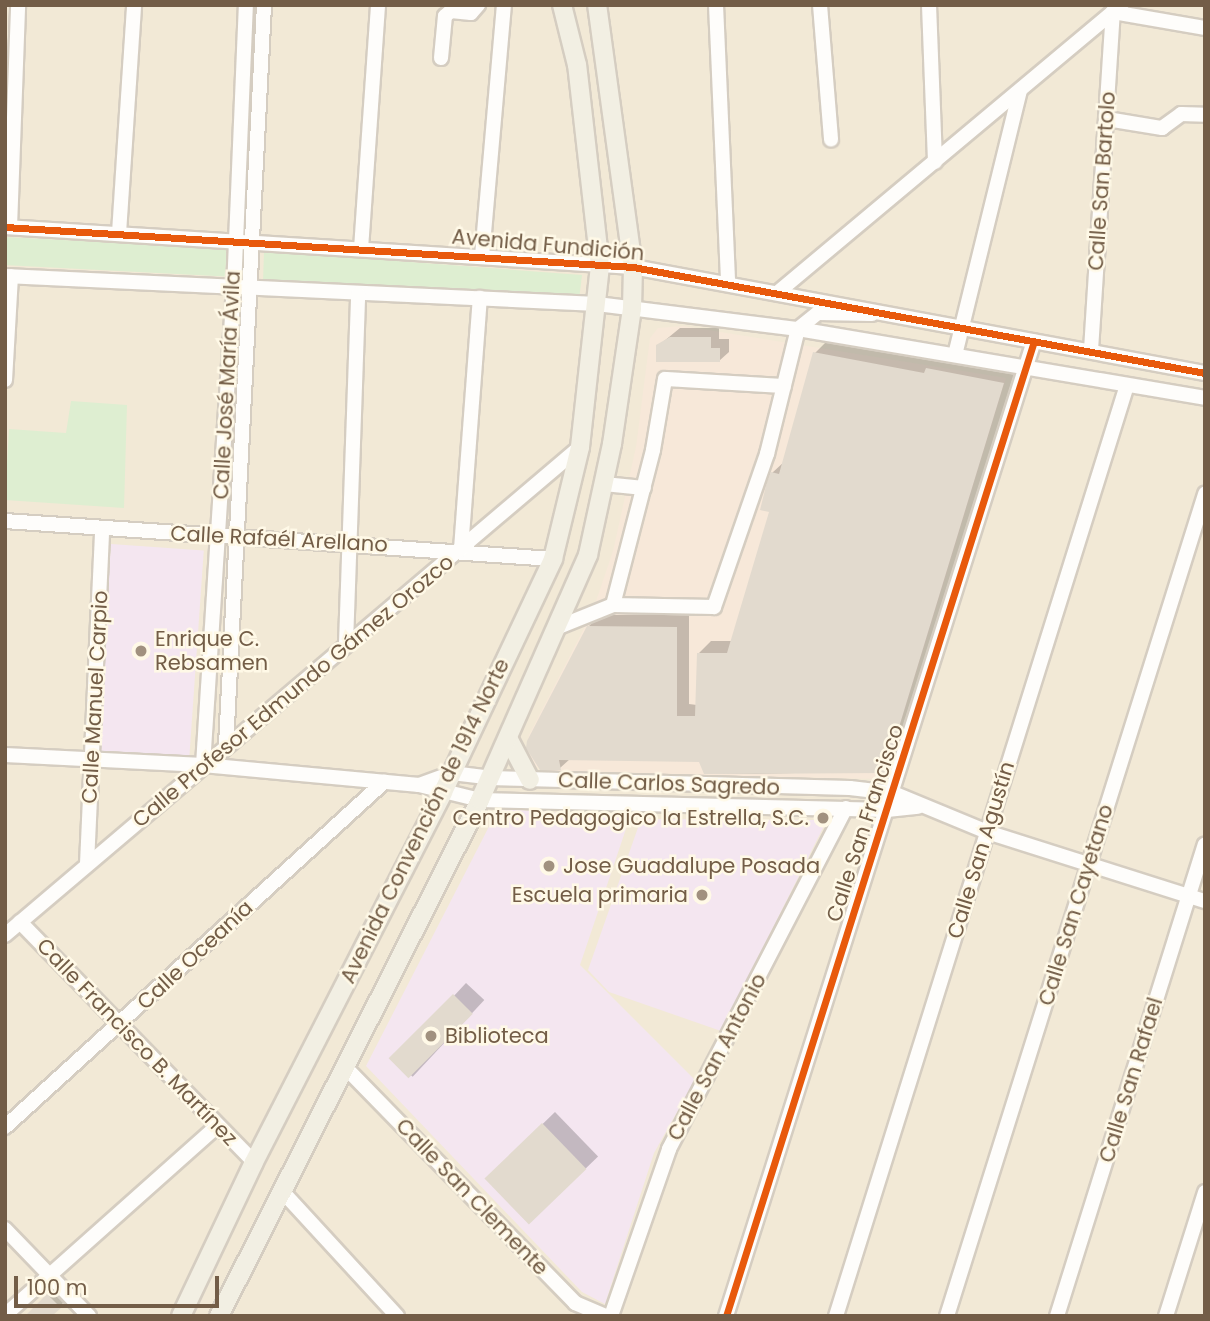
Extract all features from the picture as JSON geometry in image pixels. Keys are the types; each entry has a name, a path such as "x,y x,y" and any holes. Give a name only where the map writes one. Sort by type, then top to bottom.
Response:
{"main road":[{"name":"Avenida Convención de 1914 Norte","path":"181,1316 254,1162 443,792 553,559 580,447 600,266 577,65 562,5"},
{"name":"Avenida Convención de 1914 Norte","path":"219,1316 480,800 588,555 604,484 632,308 633,267 597,5"},
{"path":"508,738 530,779"}],"street":[{"path":"8,227 18,5"},
{"path":"120,233 134,5"},
{"name":"Calle José María Ávila","path":"202,765 234,289 246,5"},
{"name":"Calle José María Ávila","path":"226,745 254,242 264,5"},
{"path":"361,249 378,5"},
{"path":"441,58 445,16 452,11 471,13 478,5"},
{"path":"482,256 504,5"},
{"path":"716,5 728,284"},
{"path":"820,5 831,140"},
{"path":"929,5 935,162"},
{"path":"777,293 1117,9 1205,28"},
{"name":"Calle San Bartolo","path":"1091,350 1117,9"},
{"path":"955,355 1020,91"},
{"path":"1107,120 1162,128 1181,114 1205,115"},
{"name":"Avenida Fundición","path":"8,227 633,267 1205,373"},
{"path":"5,380 8,276 251,290 597,304 798,329 1205,398"},
{"path":"346,643 347,543 358,294"},
{"path":"461,549 480,298"},
{"path":"556,628 613,605 714,607 767,454 798,329 818,313 849,317 880,311"},
{"name":"Calle San Francisco","path":"726,1316 1034,341"},
{"path":"613,605 643,488 665,379 784,386"},
{"name":"Calle San Agustín","path":"836,1316 1127,385"},
{"name":"Calle Profesor Edmundo Gámez Orozco","path":"5,934 580,447"},
{"path":"604,484 643,488"},
{"name":"Calle San Cayetano","path":"947,1316 1205,494"},
{"name":"Calle Rafaél Arellano","path":"5,520 102,530 461,549 553,559"},
{"name":"Calle Manuel Carpio","path":"87,864 102,530"},
{"name":"Calle Carlos Sagredo","path":"5,755 202,765 419,785 480,800 887,810 918,807"},
{"name":"Calle Carlos Sagredo","path":"419,785 452,773 490,778 850,788 893,793 918,807 987,832 1205,901"},
{"name":"Calle Oceanía","path":"5,1127 384,782"},
{"path":"721,807 723,786"},
{"name":"Calle San Antonio","path":"611,1316 669,1149 846,808"},
{"name":"Calle San Rafael","path":"1057,1316 1205,845"},
{"name":"Calle Francisco B. Martínez","path":"20,922 254,1162"},
{"name":"Calle San Clemente","path":"345,1067 575,1303 605,1316"},
{"path":"5,1315 218,1125"},
{"path":"282,1191 397,1316"},
{"path":"1166,1316 1205,1192"},
{"path":"5,1229 89,1316"}],"shaded area":[{"path":"5,5 1205,5 1205,1316 5,1316"},
{"path":"683,326 1006,378 884,779 547,773 533,765 526,752 529,735 592,613 613,551 636,447 650,338 658,328"},
{"path":"111,544 204,550 189,757 97,750"},
{"path":"498,809 630,817 580,965 695,1080 654,1153 605,1304 582,1292 366,1066"},
{"name":"Escuela primaria","path":"641,819 827,820 721,1031 609,992 588,970"}],"green space":[{"path":"5,237 227,249 225,277 5,265"},
{"path":"264,251 582,275 579,300 263,282"},
{"path":"71,401 127,405 124,508 5,500 9,429 66,433"}],"building":[{"path":"670,337 711,337 711,348 720,348 720,362 656,362 656,345"},
{"path":"813,352 924,373 926,368 1004,383 885,773 704,774 699,762 559,760 561,770 540,770 526,748 527,741 587,626 677,627 677,716 695,716 697,653 727,653 769,512 760,510 767,482 771,472 779,474"},
{"name":"Biblioteca","path":"453,994 473,1014 408,1078 389,1058"},
{"path":"542,1123 586,1169 529,1225 484,1179"},
{"path":"47,1294 61,1308 52,1316 25,1316"}],"cycle path":[{"path":"5,227 633,267 1205,373"},
{"path":"726,1316 1034,341"}],"place":[{"name":"Enrique C. Rebsamen","path":"141,651"},
{"name":"Centro Pedagogico la Estrella, S.C.","path":"823,818"},
{"name":"Jose Guadalupe Posada","path":"549,866"},
{"name":"Escuela primaria","path":"702,895"},
{"name":"Biblioteca","path":"431,1036"}]}
